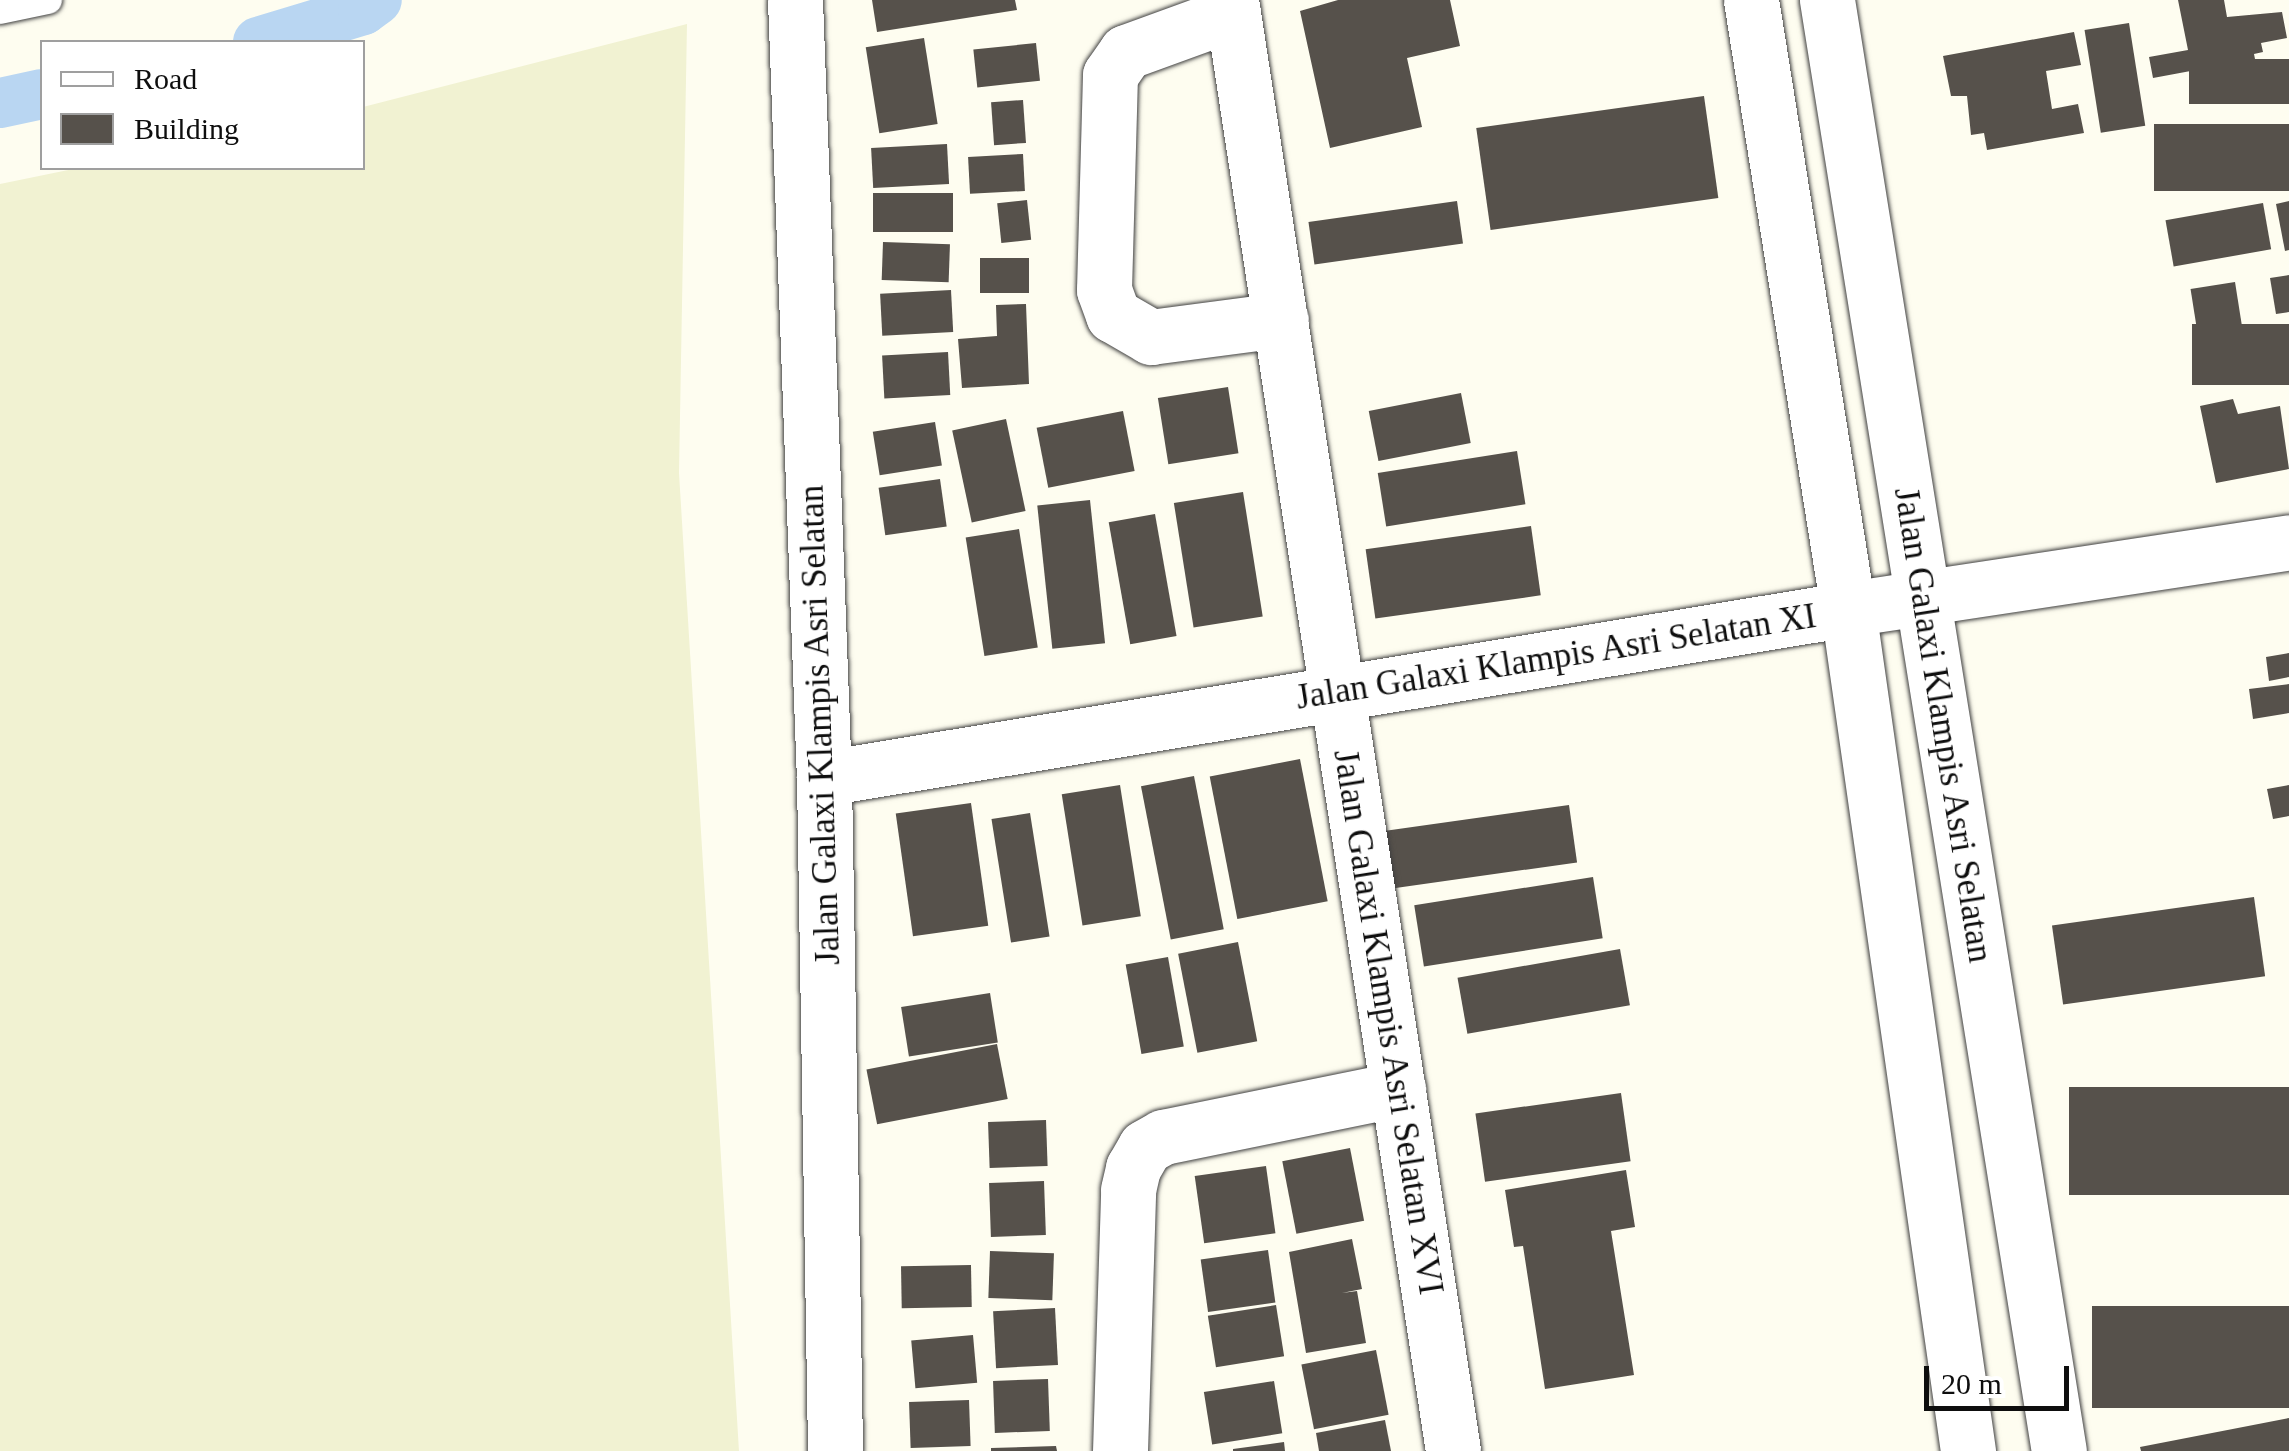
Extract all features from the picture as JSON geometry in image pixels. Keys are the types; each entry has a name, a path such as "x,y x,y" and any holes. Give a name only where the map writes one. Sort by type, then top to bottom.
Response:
{"street":[{"name":"Jalan Galaxi Klampis Asri Selatan","path":"795,0 824,778 836,1451"},
{"path":"1751,0 1848,609 1968,1451"},
{"name":"Jalan Galaxi Klampis Asri Selatan","path":"1828,0 2059,1451"},
{"path":"1232,6 1126,52 1110,75 1104,290 1113,316 1151,337 1281,320"},
{"name":"Jalan Galaxi Klampis Asri Selatan XVI","path":"1232,6 1453,1451"},
{"name":"Jalan Galaxi Klampis Asri Selatan XI","path":"824,778 1848,609 1924,601 2289,542"},
{"path":"1120,1451 1128,1190 1132,1168 1145,1147 1163,1137 1398,1089"}],"lane":[{"path":"0,10 44,0"}],"green space":[{"path":"687,24 679,473 739,1451 0,1451 0,184 68,170 365,170 365,106"}],"building":[{"path":"872,0 1015,0 1017,10 877,32"},
{"path":"1338,0 1450,0 1460,46 1407,58 1422,127 1330,148 1300,11"},
{"path":"2178,0 2224,0 2227,17 2282,12 2287,38 2261,43 2263,52 2254,54 2255,59 2153,78 2149,57 2188,50"},
{"path":"2129,23 2145,126 2101,133 2085,30"},
{"path":"2074,32 2081,65 2046,71 2052,109 2078,104 2084,133 1987,150 1984,133 1971,135 1967,96 1951,96 1943,56"},
{"path":"924,38 938,124 879,133 866,47"},
{"path":"1036,43 1040,81 977,87 973,50"},
{"path":"2189,59 2289,59 2289,104 2189,104"},
{"path":"1704,96 1718,198 1491,230 1476,128"},
{"path":"1023,100 1026,143 994,145 991,102"},
{"path":"2154,124 2289,124 2289,191 2154,191"},
{"path":"947,144 949,184 873,188 871,148"},
{"path":"1023,154 1025,191 970,194 968,157"},
{"path":"873,193 953,193 953,232 873,232"},
{"path":"1027,200 1031,240 1001,243 997,203"},
{"path":"1457,201 1463,244 1314,264 1308,222"},
{"path":"2289,201 2289,250 2285,251 2276,204"},
{"path":"2263,203 2271,249 2174,266 2166,220"},
{"path":"883,242 950,244 949,282 882,280"},
{"path":"980,258 1029,258 1029,293 980,293"},
{"path":"2289,275 2289,312 2276,314 2270,278"},
{"path":"2235,282 2242,326 2198,333 2191,289"},
{"path":"951,290 953,332 882,336 880,294"},
{"path":"1026,304 1029,384 962,388 958,339 997,336 996,305"},
{"path":"2192,324 2289,324 2289,385 2192,385"},
{"path":"948,352 950,395 884,398 882,355"},
{"path":"1228,387 1238,453 1168,464 1158,398"},
{"path":"1461,393 1471,443 1378,461 1369,411"},
{"path":"2233,399 2238,414 2280,406 2289,469 2216,483 2200,406"},
{"path":"1123,411 1135,471 1048,488 1037,428"},
{"path":"1006,419 1026,511 972,522 952,430"},
{"path":"935,422 942,465 880,475 873,432"},
{"path":"1517,451 1525,504 1386,526 1378,473"},
{"path":"940,479 947,527 885,535 879,488"},
{"path":"1243,492 1263,616 1194,627 1174,503"},
{"path":"1090,500 1105,643 1052,649 1037,506"},
{"path":"1155,514 1177,636 1130,644 1109,522"},
{"path":"1531,526 1541,595 1375,619 1366,549"},
{"path":"1019,529 1038,648 984,656 966,537"},
{"path":"2289,653 2289,677 2269,681 2266,657"},
{"path":"2289,684 2289,713 2253,719 2249,689"},
{"path":"1300,759 1328,901 1237,919 1210,777"},
{"path":"1194,776 1224,929 1171,939 1141,786"},
{"path":"1120,785 1141,916 1083,926 1062,794"},
{"path":"2289,785 2289,816 2273,819 2267,789"},
{"path":"971,803 988,926 913,936 896,814"},
{"path":"1569,805 1577,862 1394,888 1386,831"},
{"path":"1030,813 1050,936 1011,943 991,819"},
{"path":"1593,877 1603,938 1424,967 1414,905"},
{"path":"2254,897 2265,976 2063,1005 2052,925"},
{"path":"1238,942 1257,1041 1197,1053 1178,954"},
{"path":"1620,949 1630,1005 1467,1034 1458,978"},
{"path":"1168,957 1184,1047 1141,1054 1126,964"},
{"path":"990,993 998,1042 909,1056 901,1007"},
{"path":"997,1044 1008,1099 877,1124 866,1069"},
{"path":"2069,1087 2289,1087 2289,1195 2069,1195"},
{"path":"1621,1093 1631,1161 1485,1182 1475,1113"},
{"path":"1046,1120 1048,1166 990,1168 988,1122"},
{"path":"1350,1148 1364,1221 1296,1234 1282,1161"},
{"path":"1266,1166 1275,1233 1204,1243 1195,1176"},
{"path":"1626,1170 1635,1227 1611,1231 1634,1375 1545,1389 1523,1246 1514,1247 1505,1190"},
{"path":"1044,1181 1046,1235 991,1237 989,1183"},
{"path":"1352,1239 1362,1289 1342,1293 1357,1291 1366,1343 1306,1353 1289,1252"},
{"path":"1268,1250 1275,1302 1208,1312 1201,1259"},
{"path":"990,1251 1054,1253 1052,1300 988,1298"},
{"path":"971,1265 972,1307 902,1308 901,1266"},
{"path":"1276,1305 1284,1356 1216,1367 1208,1316"},
{"path":"2092,1306 2289,1306 2289,1408 2092,1408"},
{"path":"1055,1308 1058,1365 996,1368 993,1311"},
{"path":"973,1335 977,1383 915,1388 911,1340"},
{"path":"1376,1350 1389,1415 1314,1429 1301,1365"},
{"path":"1048,1379 1050,1431 995,1433 993,1381"},
{"path":"1274,1381 1282,1433 1212,1444 1204,1392"},
{"path":"969,1400 971,1446 911,1448 909,1402"},
{"path":"2289,1418 2289,1451 2141,1451 2140,1447"},
{"path":"1385,1420 1391,1451 1319,1451 1316,1433"},
{"path":"1284,1442 1285,1451 1233,1451 1233,1449"},
{"path":"1056,1446 1057,1451 991,1451 991,1448"}],"waterway":[{"path":"265,40 363,10 377,0"},
{"path":"0,103 40,94"}]}
